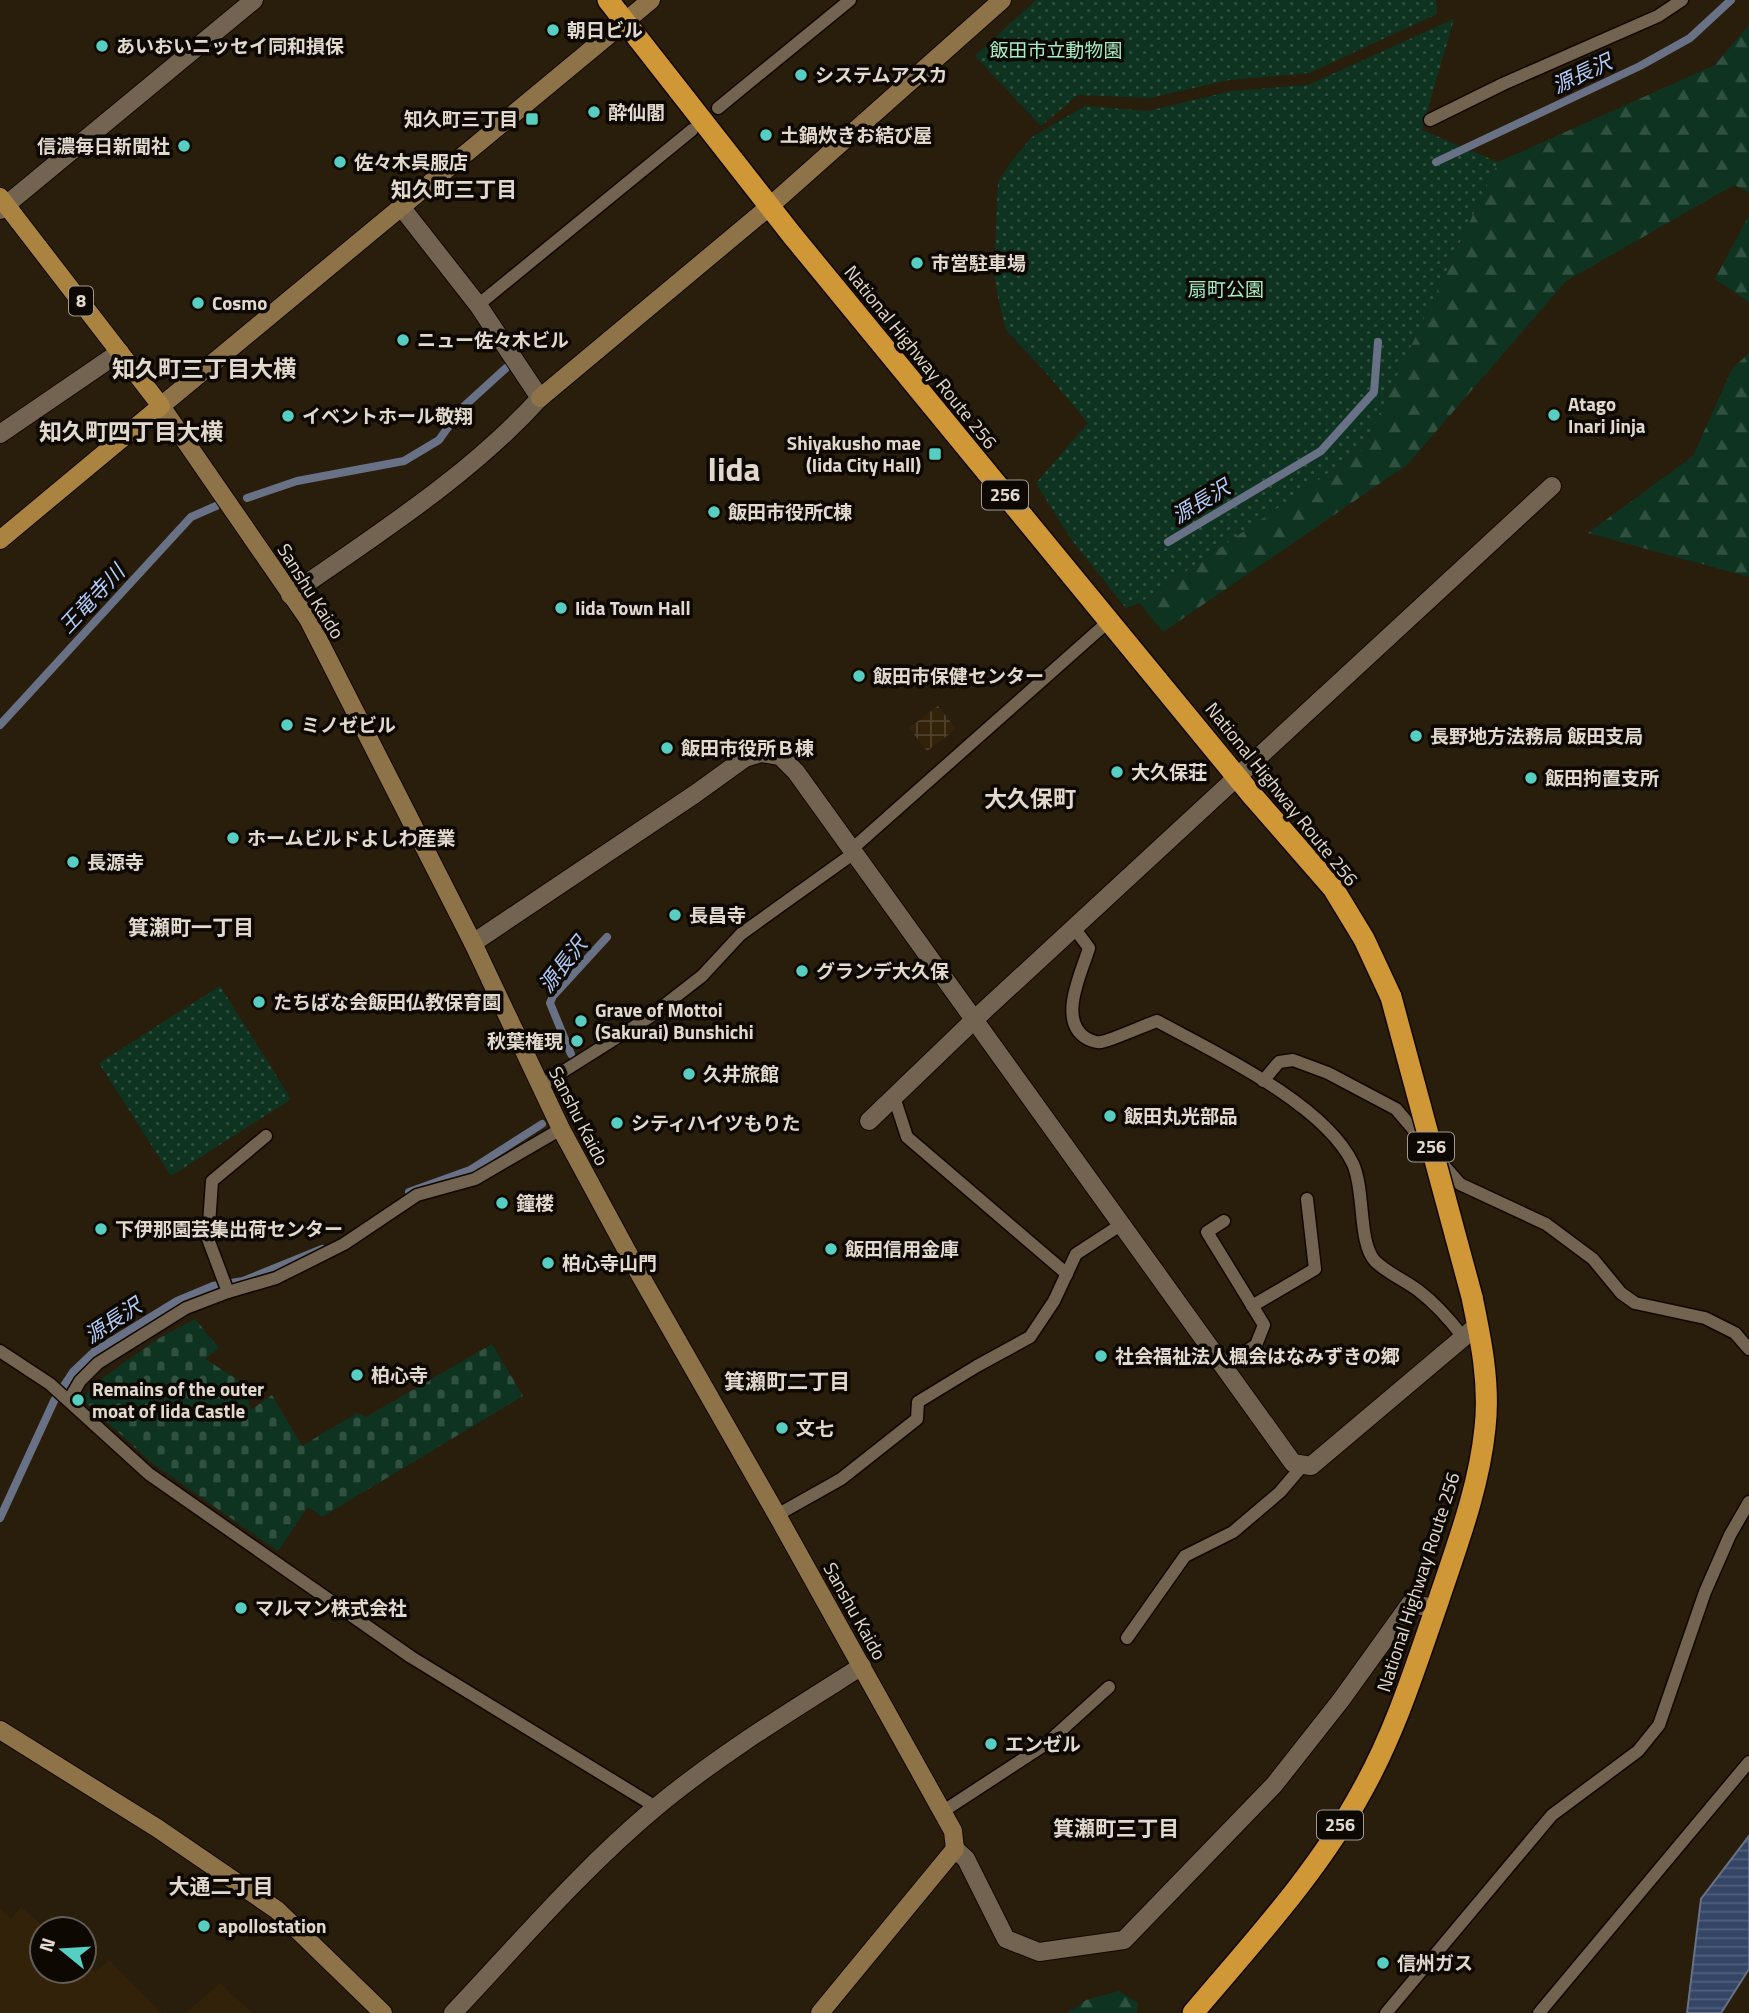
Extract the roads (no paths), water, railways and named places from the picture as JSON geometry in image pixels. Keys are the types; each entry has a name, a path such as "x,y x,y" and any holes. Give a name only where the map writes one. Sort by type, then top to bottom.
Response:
{"highway":[{"name":"National Highway Route 256","path":"608,0 770,206 1108,621 1333,888 1364,939 1391,997 1472,1297 1471,1331 1486,1384 1484,1438 1479,1473 1436,1608 1389,1735 1363,1790 1314,1866 1194,2013"}],"main road":[{"name":"8","path":"2,204 162,406"},
{"path":"0,540 162,406"}],"street":[{"path":"2,204 254,0"},
{"path":"162,406 651,0"},
{"path":"290,595 440,490 508,433 540,398 770,206 998,1"},
{"path":"402,208 478,305 540,398"},
{"path":"0,434 120,352"},
{"name":"Sanshu Kaido","path":"162,406 308,619 473,943 561,1129 640,1275 778,1515 943,1812 953,1831 955,1849 966,1859 1006,1939 1039,1952 1124,1940 1274,1785 1341,1700 1410,1604 1436,1608"},
{"path":"869,1121 975,1019 1552,486"},
{"path":"473,943 746,758 761,753 780,756 796,772 1293,1463 1311,1466 1471,1331"},
{"path":"453,2013 601,1856 656,1807 740,1743 862,1666"},
{"path":"0,1730 157,1828 277,1910 383,2013"},
{"path":"820,2013 955,1849"}],"lane":[{"path":"718,108 850,0"},
{"path":"1430,120 1503,83 1658,16 1682,0"},
{"path":"478,305 692,130"},
{"path":"540,1086 648,1018 702,976 741,934 853,851 1108,621"},
{"path":"1075,929 1089,948 1073,1002 1072,1017 1076,1031 1088,1039 1101,1042 1157,1021 1263,1081 1319,1121 1337,1140 1352,1162 1360,1183 1366,1244 1374,1260 1471,1331"},
{"path":"1263,1081 1279,1062 1293,1060 1328,1073 1385,1102 1396,1109 1460,1184 1546,1224 1593,1259 1621,1293 1635,1303 1705,1318 1735,1333 1749,1349"},
{"path":"894,1097 907,1137 1067,1274"},
{"path":"67,1399 79,1381 98,1363 186,1308 228,1290 276,1278 344,1244 417,1195 475,1179 561,1129"},
{"path":"228,1290 208,1239 212,1181 267,1136"},
{"path":"1252,1306 1315,1269 1307,1199"},
{"path":"1222,1366 1256,1345 1264,1325 1207,1233 1224,1221"},
{"path":"778,1515 841,1479 917,1419 918,1402 1030,1337 1054,1301 1076,1254 1122,1224"},
{"path":"0,1350 50,1384 149,1474 411,1657 656,1807"},
{"path":"1128,1638 1185,1556 1233,1532 1280,1492 1303,1465"},
{"path":"1386,2013 1552,1815 1638,1751 1659,1725 1704,1592 1730,1535 1749,1502"},
{"path":"943,1812 1046,1744 1109,1687"},
{"path":"1539,2013 1749,1762"}],"water":[{"path":"1749,1836 1749,1969 1721,2013 1687,2013 1701,1899"}],"waterway":[{"name":"源長沢","path":"1436,162 1640,66 1690,38 1731,0"},
{"name":"源長沢","path":"1168,542 1321,451 1374,392 1378,342"},
{"name":"王竜寺川","path":"247,498 297,481 404,461 439,440 461,409 506,368"},
{"name":"王竜寺川","path":"0,725 191,517 216,506"},
{"name":"源長沢","path":"571,1054 550,1003 553,996 607,937"},
{"name":"源長沢","path":"409,1192 470,1170 542,1124"},
{"name":"源長沢","path":"0,1518 54,1401 73,1372 94,1352 177,1301 213,1286 243,1281 322,1249"}],"place":[{"name":"朝日ビル","path":"553,30"},
{"name":"あいおいニッセイ同和損保","path":"102,46"},
{"name":"システムアスカ","path":"801,75"},
{"name":"酔仙閣","path":"594,112"},
{"name":"知久町三丁目","path":"532,119"},
{"name":"土鍋炊きお結び屋","path":"766,135"},
{"name":"信濃毎日新聞社","path":"184,146"},
{"name":"佐々木呉服店","path":"340,162"},
{"name":"市営駐車場","path":"917,263"},
{"name":"Cosmo","path":"198,303"},
{"name":"ニュー佐々木ビル","path":"403,340"},
{"name":"Atago Inari Jinja","path":"1554,415"},
{"name":"イベントホール敬翔","path":"288,416"},
{"name":"Shiyakusho mae (Iida City Hall)","path":"935,454"},
{"name":"飯田市役所C棟","path":"714,512"},
{"name":"Iida Town Hall","path":"561,608"},
{"name":"飯田市保健センター","path":"859,676"},
{"name":"ミノゼビル","path":"287,725"},
{"name":"長野地方法務局 飯田支局","path":"1416,736"},
{"name":"飯田市役所Ｂ棟","path":"667,748"},
{"name":"大久保荘","path":"1117,772"},
{"name":"飯田拘置支所","path":"1531,778"},
{"name":"ホームビルドよしわ産業","path":"233,838"},
{"name":"長源寺","path":"73,862"},
{"name":"長昌寺","path":"675,915"},
{"name":"グランデ大久保","path":"802,971"},
{"name":"たちばな会飯田仏教保育園","path":"259,1002"},
{"name":"Grave of Mottoi (Sakurai) Bunshichi","path":"581,1021"},
{"name":"秋葉権現","path":"577,1041"},
{"name":"久井旅館","path":"689,1074"},
{"name":"飯田丸光部品","path":"1110,1116"},
{"name":"シティハイツもりた","path":"617,1123"},
{"name":"鐘楼","path":"502,1203"},
{"name":"下伊那園芸集出荷センター","path":"101,1229"},
{"name":"飯田信用金庫","path":"831,1249"},
{"name":"柏心寺山門","path":"548,1263"},
{"name":"社会福祉法人楓会はなみずきの郷","path":"1101,1356"},
{"name":"柏心寺","path":"357,1375"},
{"name":"Remains of the outer moat of Iida Castle","path":"78,1400"},
{"name":"文七","path":"782,1428"},
{"name":"マルマン株式会社","path":"241,1608"},
{"name":"エンゼル","path":"991,1744"},
{"name":"apollostation","path":"204,1926"},
{"name":"信州ガス","path":"1383,1963"}],"district":[{"name":"知久町三丁目","path":"454,190"},
{"name":"知久町三丁目大横","path":"204,369"},
{"name":"知久町四丁目大横","path":"131,432"},
{"name":"Iida","path":"734,469"},
{"name":"大久保町","path":"1030,799"},
{"name":"箕瀬町一丁目","path":"191,928"},
{"name":"箕瀬町二丁目","path":"787,1382"},
{"name":"箕瀬町三丁目","path":"1116,1829"},
{"name":"大通二丁目","path":"221,1887"}],"park label":[{"name":"飯田市立動物園","path":"1056,50"},
{"name":"扇町公園","path":"1226,289"}]}
